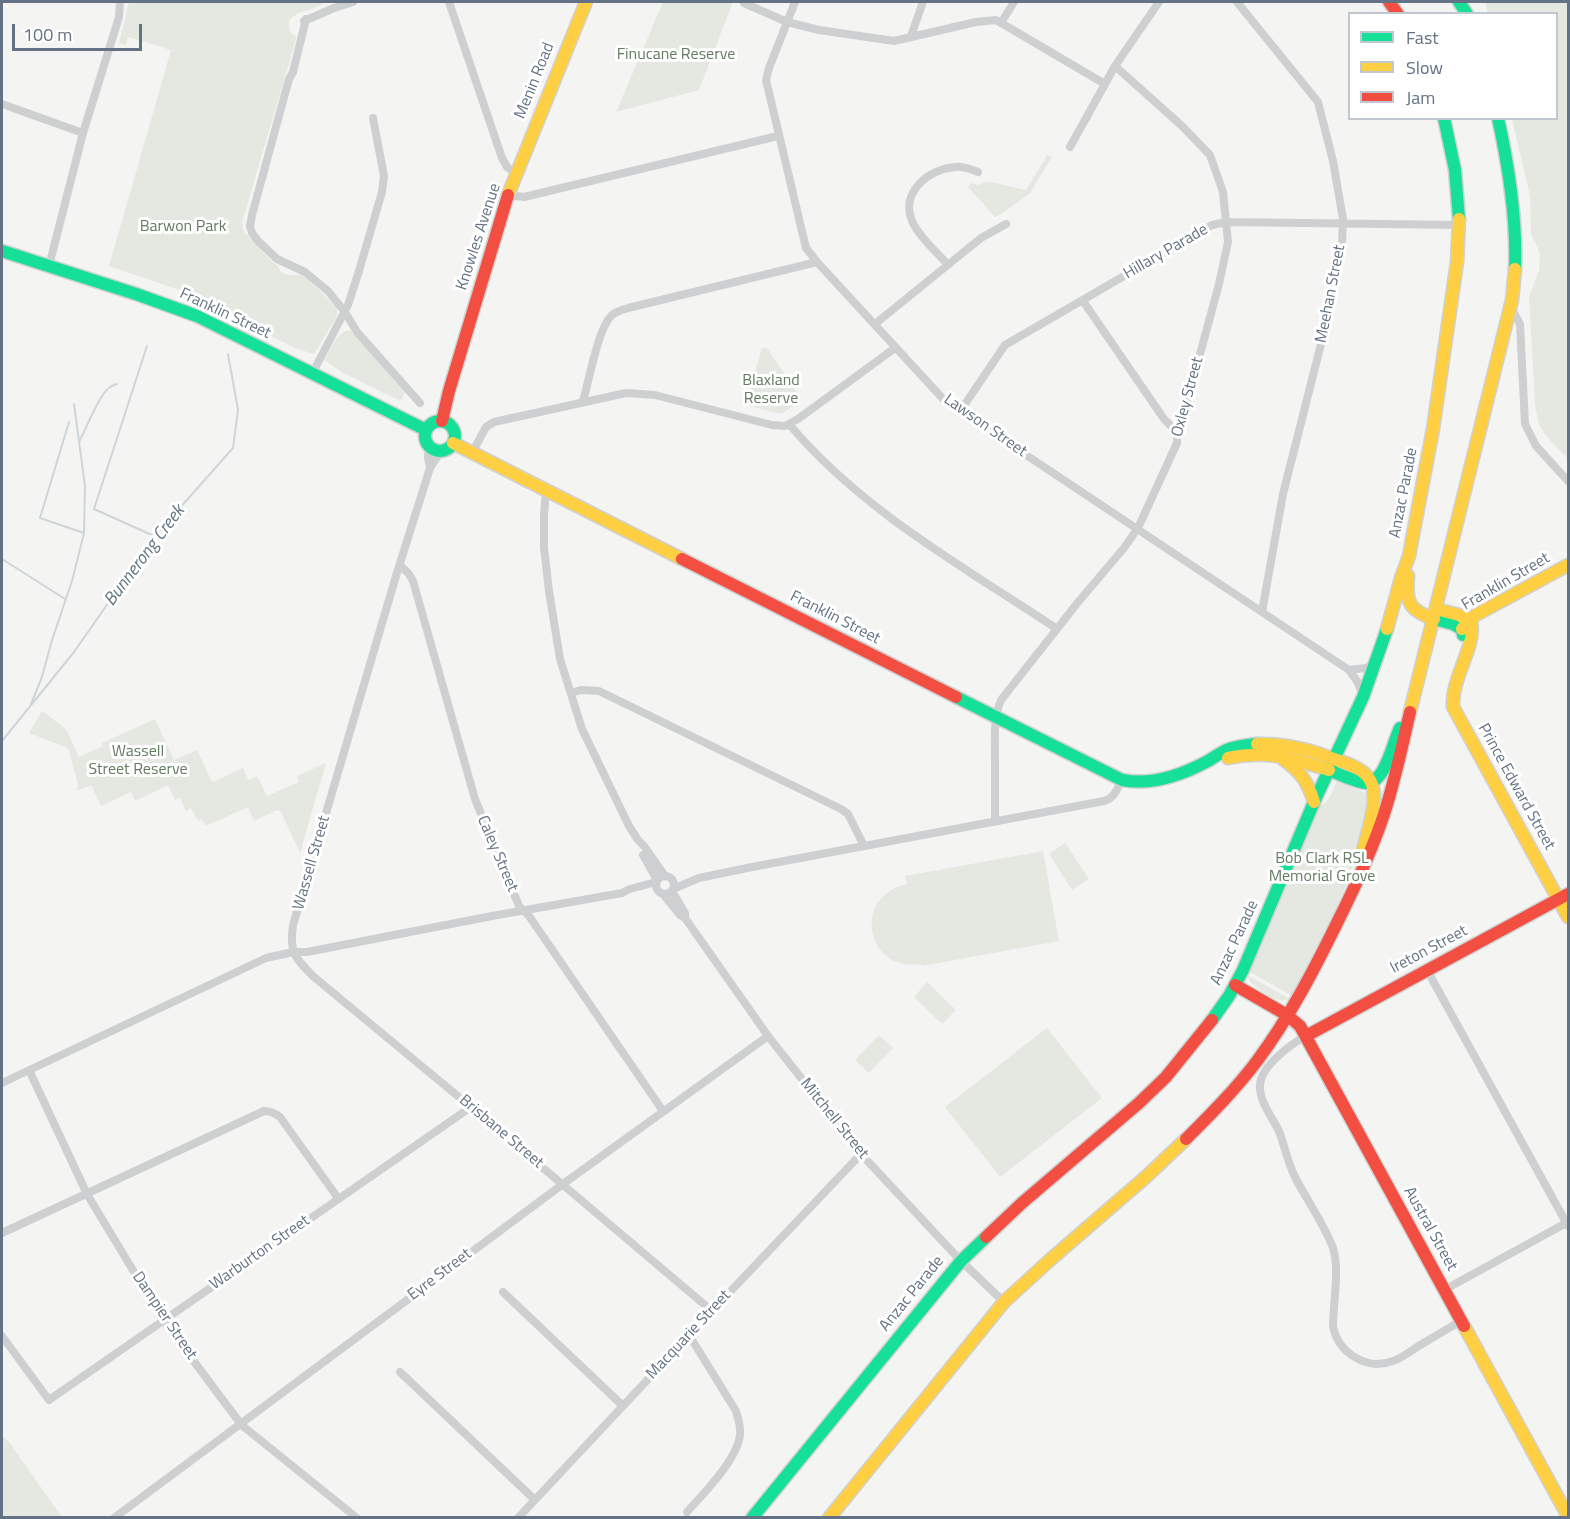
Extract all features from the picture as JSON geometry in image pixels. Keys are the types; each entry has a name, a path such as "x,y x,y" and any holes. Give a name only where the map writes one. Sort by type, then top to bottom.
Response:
{"main road":[{"name":"Menin Road","path":"516,173 586,2"},
{"name":"Anzac Parade","path":"752,1518 961,1261 1022,1203 1166,1077 1202,1034 1235,985 1331,764 1364,698 1409,556 1433,429 1457,262 1459,225 1455,170 1444,120"},
{"path":"829,1518 1004,1302 1195,1130 1256,1062 1317,964 1360,877 1386,807 1512,300 1515,272 1515,221 1511,185 1498,120"},
{"name":"Knowles Avenue","path":"442,421 474,305 516,173"},
{"name":"Franklin Street","path":"2,251 197,316 426,430"},
{"path":"442,421 453,429 453,443 449,448 435,449 425,438 426,430 434,422 442,421"},
{"name":"Franklin Street","path":"453,443 1122,780 1139,783 1161,779 1209,761 1230,749 1262,743 1299,747 1331,764"},
{"path":"1409,556 1407,590 1410,605"},
{"name":"Franklin Street","path":"1466,625 1474,616 1568,567"},
{"path":"1383,643 1401,611 1410,605 1420,605 1435,614 1456,614 1466,625"},
{"name":"Prince Edward Street","path":"1466,625 1473,626 1473,631 1452,693 1453,707 1564,896 1569,917"},
{"path":"1331,764 1364,783 1371,783 1378,778 1415,693"},
{"name":"Franklin Street","path":"1209,761 1252,753 1274,754 1331,764"},
{"path":"1274,754 1302,772 1308,782 1314,802"},
{"path":"1360,877 1363,849 1373,802 1371,783"},
{"name":"Ireton Street","path":"1306,1036 1564,896"},
{"name":"Austral Street","path":"1235,985 1297,1022 1306,1036 1569,1516"}],"street":[{"path":"49,266 82,133 119,17 120,2"},
{"path":"353,2 333,5 303,21 293,72 289,79 250,226 258,241 277,259 305,272 328,291 357,332 420,403"},
{"name":"Knowles Avenue","path":"449,2 502,158 507,167 516,173"},
{"name":"Lawson Street","path":"795,2 768,68 766,80 806,248 817,262 945,401 1349,670 1364,698"},
{"path":"911,36 923,2"},
{"path":"1001,23 1014,2"},
{"path":"1070,147 1114,66 1160,2"},
{"name":"Meehan Street","path":"1237,2 1318,102 1334,161 1343,223 1342,243 1323,336 1283,494 1262,612"},
{"path":"744,3 787,22 819,30 894,41 975,22 996,20 1105,84"},
{"name":"Oxley Street","path":"996,718 1001,700 1138,528 1177,442 1177,432 1219,284 1228,242 1223,192 1210,155 1182,126 1114,66"},
{"path":"2,104 82,133"},
{"path":"312,374 345,312 382,192 384,176 373,118"},
{"path":"508,195 524,197 778,136"},
{"path":"948,265 917,230 912,221 909,209 912,195 919,183 935,171 957,166 978,172"},
{"name":"Hillary Parade","path":"961,410 1005,345 1212,225 1226,222 1459,225"},
{"path":"875,324 981,238 1006,224"},
{"path":"583,401 603,329 609,318 616,312 817,262"},
{"path":"1512,300 1513,311 1521,324 1525,424 1536,446 1569,482"},
{"path":"1083,301 1164,419 1177,432"},
{"path":"472,453 490,424 626,393 656,395 772,426 785,426 798,419 894,348"},
{"path":"789,424 803,441 874,506 1058,629"},
{"name":"Wassell Street","path":"293,952 291,939 293,925 430,468 428,458 435,449"},
{"name":"Mitchell Street","path":"546,491 544,548 560,659 582,729 638,840 640,849 664,885 680,915 685,918 768,1036 861,1154 961,1261 1004,1302"},
{"name":"Caley Street","path":"400,565 411,578 415,589 478,808 519,906 529,916 663,1112"},
{"path":"1349,670 1366,668 1375,664"},
{"path":"571,693 581,690 599,691 841,809 848,814 864,846"},
{"path":"995,821 996,718"},
{"path":"2,1083 266,958 622,893 652,890 664,885 699,878 1104,801 1114,795 1122,780"},
{"name":"Brisbane Street","path":"293,952 314,977 712,1311"},
{"path":"1428,970 1568,1223 1444,1290"},
{"name":"Eyre Street","path":"114,1518 562,1184 768,1036"},
{"path":"1306,1036 1268,1066 1262,1076 1260,1086 1263,1101 1280,1134 1295,1177 1334,1250 1336,1264 1334,1333 1346,1352 1357,1359 1388,1363 1461,1321"},
{"name":"Dampier Street","path":"29,1070 87,1194 164,1320 240,1423 357,1518"},
{"name":"Warburton Street","path":"2,1336 49,1400 471,1107"},
{"path":"2,1233 252,1116 270,1111 280,1117 338,1198"},
{"name":"Macquarie Street","path":"518,1518 861,1154"},
{"path":"503,1292 623,1406"},
{"path":"687,1512 729,1462 737,1449 740,1434 735,1412 689,1335"},
{"path":"400,1372 535,1500"}],"green space":[{"name":"Barwon Park","path":"129,2 324,2 316,8 297,14 289,21 289,30 296,36 296,39 242,223 244,232 277,265 281,272 288,275 300,275 308,279 337,308 337,316 314,354 295,348 182,291 109,266 171,50 128,37 126,45 119,43"},
{"name":"Finucane Reserve","path":"663,2 733,2 699,90 616,112"},
{"path":"1485,2 1568,2 1568,459 1539,425 1535,404 1529,297 1539,270 1540,256 1531,234 1530,196 1512,120 1558,120 1558,12 1488,12"},
{"path":"1047,155 1052,157 1030,193 995,217 968,187 971,183 979,185 986,181 1026,190"},
{"path":"350,330 405,392 401,401 341,372 325,360 338,337"},
{"name":"Blaxland Reserve","path":"762,348 767,348 802,400 781,414 745,405"},
{"name":"Wassell Street Reserve","path":"42,711 66,729 79,757 103,746 102,743 155,719 174,760 197,750 212,782 243,768 248,780 257,776 267,796 299,782 297,776 326,763 300,853 281,812 277,810 254,821 248,807 206,826 202,819 198,821 191,808 186,811 180,798 175,800 168,785 135,801 131,792 101,806 91,785 76,791 78,784 68,748 29,733"},
{"name":"Bob Clark RSL Memorial Grove","path":"1337,781 1370,795 1365,827 1349,878 1322,942 1292,996 1248,971 1317,805 1327,800"},
{"path":"1065,843 1089,879 1072,890 1049,854"},
{"path":"1043,851 1059,941 922,966 921,964 902,964 888,957 878,946 872,932 872,917 878,903 889,891 907,884 905,876"},
{"path":"1247,975 1290,999 1274,998 1250,982"},
{"path":"927,982 956,1010 942,1024 914,997"},
{"path":"1047,1028 1102,1098 1000,1177 945,1107"},
{"path":"879,1035 893,1048 869,1073 855,1060"},
{"path":"2,1435 9,1442 62,1517 2,1517"}],"waterway":[{"path":"147,346 94,509 154,536"},
{"name":"Bunnerong Creek","path":"2,741 74,652 155,536 233,448 238,410 228,354"},
{"path":"79,442 101,397 105,391 117,384"},
{"path":"31,704 42,677 72,581 84,533 85,486 74,404"},
{"path":"69,422 40,518 84,533"},
{"path":"2,559 65,599"}],"traffic: fast":[{"path":"1459,2 1466,12"},
{"path":"1444,120 1455,170 1459,219"},
{"path":"1498,120 1511,193 1515,231 1515,269"},
{"path":"2,251 197,316 426,430"},
{"path":"440,421 451,425 455,436 451,447 440,451 429,447 425,436 429,425 440,421"},
{"path":"1434,619 1453,624 1462,629 1463,635"},
{"path":"1212,1020 1229,996 1243,970 1314,802 1363,697 1387,629"},
{"path":"956,697 1122,780 1144,782 1166,778 1198,766 1229,749 1257,744"},
{"path":"1329,770 1357,781 1366,783 1373,781 1383,770 1400,728"},
{"path":"752,1518 961,1261 986,1237"}],"traffic: slow":[{"path":"508,195 586,2"},
{"path":"1387,629 1409,556 1433,429 1457,262 1459,219"},
{"path":"1410,712 1512,300 1515,269"},
{"path":"453,443 682,559"},
{"path":"1462,629 1474,616 1568,565"},
{"path":"1408,576 1410,604 1425,616 1434,619"},
{"path":"1436,609 1459,615 1471,622 1470,641 1453,696 1453,707 1568,917"},
{"path":"1257,744 1296,747 1334,759"},
{"path":"1228,758 1255,755 1279,756 1329,770"},
{"path":"1283,759 1303,778 1314,802"},
{"path":"1334,759 1361,771 1372,784 1374,803 1363,851"},
{"path":"829,1518 1004,1302 1186,1139"},
{"path":"1464,1326 1568,1516"}],"traffic: jam":[{"path":"1389,2 1396,12"},
{"path":"442,421 508,195"},
{"path":"682,559 956,697"},
{"path":"1186,1139 1232,1091 1269,1045 1319,958 1357,882 1379,828 1392,789 1410,712"},
{"path":"1306,1036 1568,894"},
{"path":"1235,985 1287,1015 1300,1026 1464,1326"},
{"path":"986,1237 1022,1203 1139,1103 1166,1077 1212,1020"}]}
